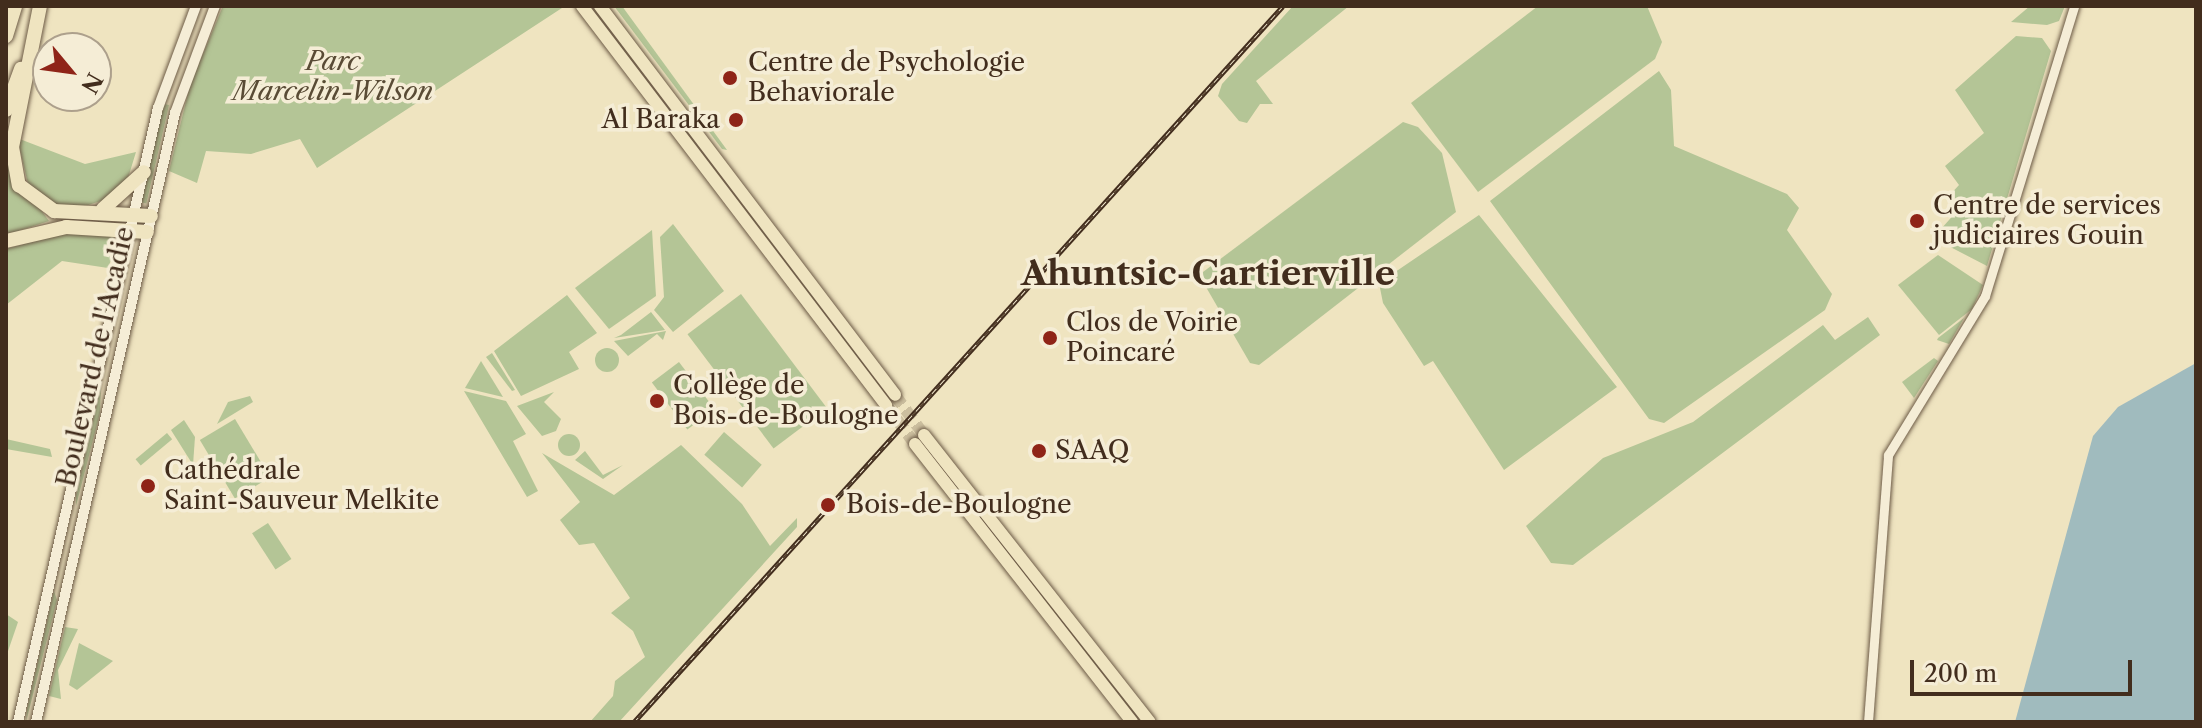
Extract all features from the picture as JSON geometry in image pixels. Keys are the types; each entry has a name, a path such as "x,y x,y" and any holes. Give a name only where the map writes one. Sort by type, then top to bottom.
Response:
{"highway":[{"path":"6,36 15,6"},
{"path":"6,110 40,6"},
{"path":"40,6 14,170 23,190 48,209 103,209 151,216"},
{"path":"103,209 144,172"},
{"path":"6,241 55,228 147,232"}],"main road":[{"name":"Boulevard de l'Acadie","path":"18,722 144,172 172,62 196,6"},
{"name":"Boulevard de l'Acadie","path":"36,722 147,232 188,68 215,6"},
{"path":"582,6 890,400 600,6"},
{"path":"172,62 188,68"},
{"path":"1132,722 920,439 1150,722"}],"street":[{"path":"1868,722 1888,455 1985,296 2074,6"}],"green space":[{"name":"Parc Marcelin-Wilson","path":"223,6 565,6 317,168 300,139 251,154 206,151 197,183 169,171 190,85"},
{"path":"614,6 622,6 727,150 722,149"},
{"path":"1293,6 1349,6 1256,81 1273,104 1260,104 1247,123 1239,121 1218,96 1222,84"},
{"path":"1538,6 1647,6 1662,42 1655,59 1478,192 1411,103"},
{"path":"2030,6 2065,6 2059,21 2047,25 2011,22"},
{"path":"2016,36 2042,38 2051,51 1987,266 1933,238 1957,211 1948,197 1959,185 1945,166 1984,133 1955,90"},
{"path":"1659,71 1671,90 1674,146 1787,194 1799,208 1787,230 1832,294 1825,310 1664,423 1649,419 1490,201"},
{"path":"162,103 169,105 146,203 139,202"},
{"path":"1403,122 1418,127 1442,153 1456,212 1259,365 1250,363 1199,275"},
{"path":"17,138 85,164 136,152 128,178 107,199 79,208 56,206 29,188"},
{"path":"6,143 8,165 49,221 6,235"},
{"path":"1479,215 1617,387 1504,470 1433,361 1424,366 1383,303 1379,283"},
{"path":"673,224 724,291 673,332 654,310 664,297 660,237"},
{"path":"652,230 656,296 609,329 575,288"},
{"path":"62,233 109,234 118,242 108,268 62,261 6,305 6,249"},
{"path":"1938,255 1983,285 1972,309 1939,335 1898,285"},
{"path":"741,294 827,408 774,449 687,334"},
{"path":"567,295 597,333 569,352 579,369 521,396 494,351"},
{"path":"651,312 665,330 614,338 621,335"},
{"path":"1868,317 1880,335 1573,565 1551,563 1526,526 1603,458 1693,422 1823,325 1835,340"},
{"path":"1964,318 1949,344 1937,340 1938,338"},
{"path":"666,331 663,340 657,334 628,356 614,341"},
{"path":"607,348 616,351 619,360 616,369 607,372 598,369 595,360 598,351"},
{"path":"492,353 515,390 512,391 486,357"},
{"path":"1934,358 1938,361 1914,398 1902,382"},
{"path":"481,361 503,397 465,388"},
{"path":"679,362 715,409 687,430 652,382"},
{"path":"101,385 100,413 76,506 76,495"},
{"path":"464,391 506,401 526,434 513,441 538,491 527,497"},
{"path":"554,392 544,402 561,419 556,431 542,436 517,406"},
{"path":"250,396 253,402 217,424 228,402"},
{"path":"235,419 270,477 235,498 200,440"},
{"path":"184,420 195,437 193,465 171,430"},
{"path":"724,432 762,465 742,487 704,455"},
{"path":"167,433 172,439 141,465 136,459"},
{"path":"565,434 573,434 580,445 573,456 565,456 558,449 558,441"},
{"path":"6,439 50,449 52,457 6,449"},
{"path":"681,445 742,504 770,546 797,518 797,527 619,722 590,722 613,696 615,681 645,657 633,631 611,613 630,598 594,543 579,545 560,520 580,502 542,453 614,495"},
{"path":"585,451 603,475 623,465 603,479 575,460"},
{"path":"268,523 291,559 275,569 252,533"},
{"path":"54,591 57,600 26,722 27,709"},
{"path":"6,614 18,622 6,657"},
{"path":"65,627 78,629 58,670 61,699 49,696"},
{"path":"79,643 113,661 77,690 69,685"}],"water":[{"path":"2196,363 2196,722 2015,722 2093,436 2118,407"}],"tunnel":[{"path":"895,395 924,435"},
{"path":"886,405 915,444"}],"railway":[{"path":"634,722 1283,6"}],"place":[{"name":"Centre de Psychologie Behaviorale","path":"730,78"},
{"name":"Al Baraka","path":"736,120"},
{"name":"Centre de services judiciaires Gouin","path":"1917,221"},
{"name":"Clos de Voirie Poincaré","path":"1050,338"},
{"name":"Collège de Bois-de-Boulogne","path":"657,401"},
{"name":"SAAQ","path":"1039,451"},
{"name":"Cathédrale Saint-Sauveur Melkite","path":"148,486"},
{"name":"Bois-de-Boulogne","path":"828,505"}],"district":[{"name":"Ahuntsic-Cartierville","path":"1208,274"}]}
